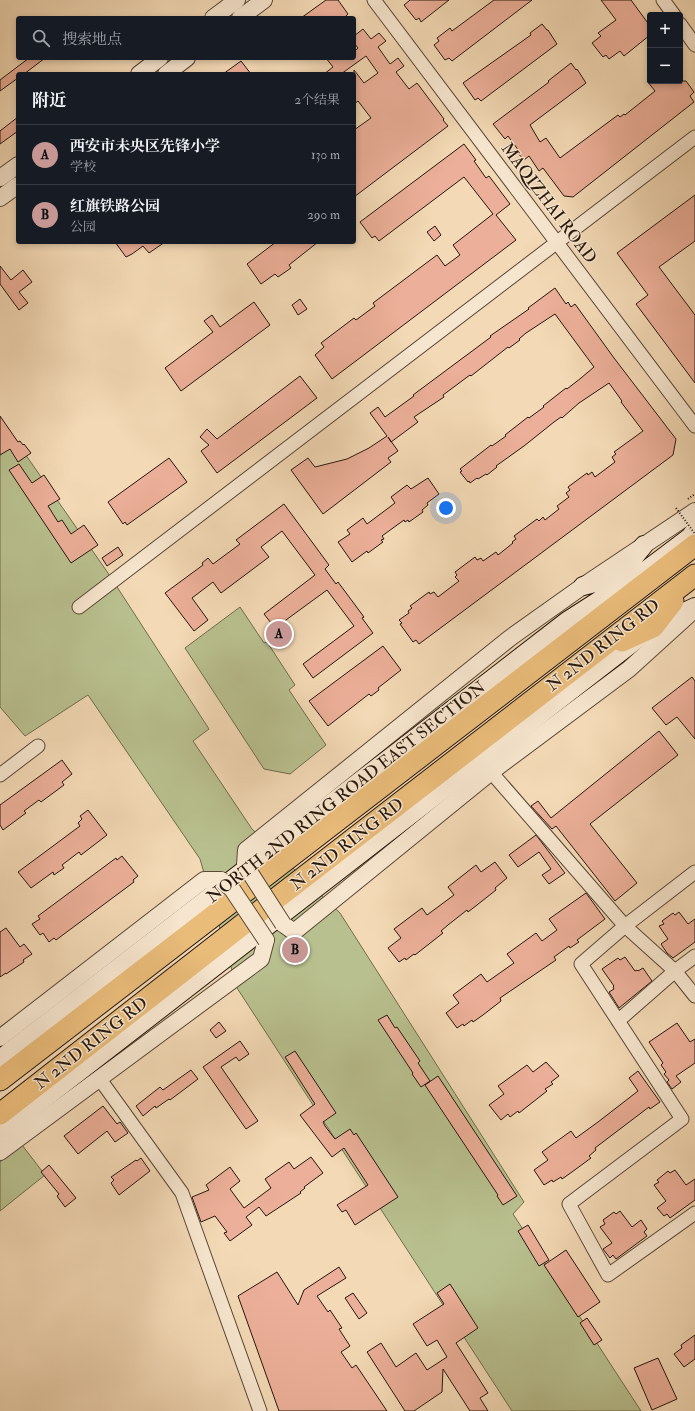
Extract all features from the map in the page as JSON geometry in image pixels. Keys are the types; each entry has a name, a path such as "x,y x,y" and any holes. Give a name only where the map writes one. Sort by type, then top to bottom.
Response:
{"highway":[{"name":"N 2ND RING RD","path":"0,1080 674,560 694,536"},
{"path":"645,571 674,560"},
{"name":"N 2ND RING RD","path":"0,1114 693,577"},
{"path":"586,659 653,627 693,577"}],"main road":[{"name":"NORTH 2ND RING ROAD EAST SECTION","path":"0,1060 561,626 645,571 694,536"},
{"path":"600,600 644,545"},
{"path":"583,586 645,571"},
{"path":"0,1133 653,627 695,608"}],"street":[{"path":"216,16 237,0"},
{"path":"243,16 264,0"},
{"name":"MAQIZHAI ROAD","path":"374,0 695,426"},
{"path":"663,0 672,12"},
{"path":"683,28 695,44"},
{"path":"141,72 157,60"},
{"path":"169,72 184,60"},
{"path":"78,607 695,137"},
{"path":"0,178 16,166"},
{"path":"0,198 16,186"},
{"path":"695,511 583,586 510,638 246,850 245,865 283,924 294,932 492,772 629,669 695,608"},
{"path":"0,775 38,746"},
{"path":"492,772 625,926 675,971 695,996"},
{"path":"695,872 625,926 581,964 682,1119 569,1204 608,1275 695,1213"},
{"path":"0,1038 204,880 221,880 232,889 266,940 261,959 0,1152"},
{"path":"618,1021 675,971 695,956"},
{"path":"99,1078 182,1193 260,1411"}],"path":[{"path":"676,508 694,536"}],"green space":[{"path":"0,418 108,573 209,729 193,741 252,829 340,913 524,1202 513,1214 641,1411 512,1411 237,988 200,859 88,695 25,736 0,707"},
{"path":"240,607 264,643 267,642 295,685 289,690 326,745 290,774 264,769 185,648"},
{"path":"22,1145 45,1175 0,1211 0,1162"}],"building":[{"path":"326,0 338,0 348,14 346,16 304,16"},
{"path":"410,0 449,0 421,22 419,18 416,20 404,5"},
{"path":"494,0 532,0 452,61 449,58 445,60 434,45 439,41 437,38 450,28 452,31"},
{"path":"601,0 631,0 647,22 647,37 624,56 620,51 609,59 606,55 603,57 592,43 601,36 598,33 616,20"},
{"path":"542,24 557,44 481,101 478,98 475,100 463,83 531,35 530,33"},
{"path":"363,29 371,39 379,33 386,41 378,47 390,64 398,58 404,66 396,72 409,89 417,83 448,126 356,195 356,129 371,118 358,101 356,102 356,73 364,83 378,73 366,56 344,72 327,72 333,67 328,60 356,60 356,50 358,48 356,46 356,34"},
{"path":"26,60 42,60 27,72 16,72 16,79 0,91 0,80"},
{"path":"241,61 249,72 226,72"},
{"path":"571,63 586,83 530,125 540,142 546,138 560,158 618,115 620,117 624,114 625,115 655,91 649,84 683,84 683,81 686,81 694,92 690,96 694,102 573,197 564,196 543,168 539,171 529,156 524,160 517,152 519,151 508,136 505,139 493,124 549,82 548,81"},
{"path":"16,119 16,132 0,144 0,131"},
{"path":"464,144 476,160 474,161 486,178 489,176 510,204 496,215 516,240 332,379 315,355 324,347 321,343 354,318 356,320 375,306 373,303 437,255 445,266 460,255 453,245 493,214 464,177 379,241 375,236 372,238 360,222"},
{"path":"695,195 695,241 659,267 695,315 695,383 636,304 648,295 617,253"},
{"path":"435,226 441,235 434,241 427,232"},
{"path":"116,244 162,244 149,253 143,246 126,257"},
{"path":"273,244 315,244 289,265 291,268 278,277 275,274 261,284 247,264"},
{"path":"0,266 11,280 23,270 32,282 19,292 28,303 19,310 0,284"},
{"path":"555,288 566,304 568,302 571,307 575,304 676,439 673,455 419,644 416,640 413,642 400,624 402,623 399,620 409,613 408,611 412,608 410,606 429,592 430,594 434,592 438,597 459,581 455,577 457,575 455,572 475,557 477,560 481,558 483,561 496,552 498,555 513,543 512,542 516,539 514,536 537,519 539,521 543,517 545,520 559,509 557,506 569,497 566,493 570,490 568,487 587,473 588,475 592,472 595,477 615,462 612,457 616,454 614,452 643,431 609,383 579,403 562,418 561,417 554,422 496,466 497,467 487,475 486,474 478,479 477,478 470,483 460,472 462,471 460,469 491,445 492,446 506,436 505,435 528,417 529,418 544,407 543,406 594,367 555,314 526,333 519,339 520,340 509,348 508,347 471,376 470,375 443,395 444,397 414,417 418,422 391,442 398,451 388,458 391,462 323,514 291,470 308,458 315,467 347,459 369,448 387,436 370,413 378,407 385,417"},
{"path":"300,299 307,309 298,315 292,305"},
{"path":"254,302 270,325 181,391 165,368 213,332 204,321 212,315 220,327"},
{"path":"300,376 317,398 217,473 201,451 209,445 200,437 207,429 217,439"},
{"path":"0,416 18,442 20,441 23,445 24,444 31,453 18,462 10,449 0,455"},
{"path":"169,458 187,482 127,525 125,522 123,524 108,502"},
{"path":"19,464 32,483 44,475 60,499 48,506 58,522 62,520 71,534 84,525 98,545 71,563 9,470"},
{"path":"428,478 439,494 427,503 428,505 422,510 423,512 409,522 408,520 405,522 404,520 382,536 384,539 381,540 383,542 352,562 338,542 350,534 347,530 363,518 367,524 395,503 391,497 407,485 411,489"},
{"path":"284,504 329,565 325,569 336,584 338,582 364,617 362,618 373,633 313,678 303,664 354,626 327,590 275,628 264,614 315,575 282,531 261,547 269,557 221,593 213,582 192,598 208,620 194,631 165,593 203,565 202,563 208,558 213,564 240,544 236,540"},
{"path":"118,547 123,555 107,566 102,558"},
{"path":"383,646 401,670 378,688 379,690 371,696 369,694 328,726 309,701"},
{"path":"692,677 695,681 695,739 677,717 666,725 652,708"},
{"path":"659,731 678,755 590,824 637,883 615,901 556,826 552,829 531,806 538,801 551,818"},
{"path":"62,760 72,774 62,782 64,785 41,802 39,800 24,811 26,813 3,830 0,825 0,805"},
{"path":"88,810 107,835 81,855 79,852 62,865 64,868 54,875 53,872 31,888 18,872 80,826 78,823 82,819 80,816"},
{"path":"536,835 565,873 549,884 542,875 551,869 539,852 518,867 509,855"},
{"path":"122,856 138,876 133,880 134,882 56,940 54,938 49,942 43,933 40,935 32,924 40,919 38,916 116,858 117,860"},
{"path":"495,862 507,878 495,888 496,890 468,912 467,910 448,925 441,931 443,933 415,955 414,954 406,960 405,958 399,962 388,948 401,938 394,929 422,908 427,915 454,895 448,887 476,865 481,872"},
{"path":"586,893 605,919 577,940 579,942 570,948 569,946 554,957 556,960 500,998 501,1001 483,1015 473,1022 472,1020 464,1026 463,1024 457,1028 446,1013 459,1003 453,995 481,974 487,982 514,963 507,954 536,933 542,941 557,930 549,919"},
{"path":"679,912 688,924 695,919 695,942 673,958 667,953 661,944 668,939 659,926 664,924 662,921 673,913 675,915"},
{"path":"6,928 20,947 24,944 32,954 23,960 24,962 0,977 0,932"},
{"path":"625,957 635,971 643,968 652,981 619,1008 609,992 614,989 614,986 602,969 618,958 620,960"},
{"path":"387,1015 420,1061 418,1063 430,1081 421,1087 378,1020"},
{"path":"219,1022 226,1031 216,1038 210,1030"},
{"path":"677,1023 690,1042 695,1039 695,1063 676,1076 681,1082 672,1089 667,1082 669,1080 664,1074 666,1072 661,1065 663,1063 649,1042"},
{"path":"240,1041 249,1054 239,1061 236,1057 221,1067 258,1121 246,1129 203,1067"},
{"path":"295,1051 336,1113 323,1122 325,1126 335,1139 350,1129 354,1135 356,1133 398,1197 355,1225 346,1210 342,1212 337,1205 368,1185 344,1148 332,1157 300,1115 315,1104 285,1057"},
{"path":"546,1062 559,1076 551,1082 553,1084 545,1089 547,1091 519,1113 518,1111 510,1117 508,1114 501,1120 489,1105 504,1094 498,1086 527,1065 533,1072"},
{"path":"191,1070 198,1079 170,1100 169,1099 156,1108 155,1106 143,1116 136,1106 160,1087 163,1090"},
{"path":"638,1071 660,1102 650,1109 649,1107 595,1148 596,1150 589,1156 591,1158 572,1172 562,1179 561,1177 553,1182 552,1180 544,1185 534,1170 548,1160 542,1152 571,1131 576,1138 638,1091 629,1078"},
{"path":"438,1076 517,1196 503,1205 497,1196 498,1195 425,1085"},
{"path":"103,1106 117,1124 120,1122 128,1133 115,1142 107,1131 78,1154 64,1136"},
{"path":"311,1157 323,1173 304,1187 305,1188 300,1192 301,1193 266,1216 259,1207 246,1217 252,1225 230,1241 224,1233 227,1232 215,1216 201,1222 192,1197 209,1190 206,1185 230,1167 240,1181 230,1189 244,1208 271,1188 265,1179 289,1162 294,1169"},
{"path":"141,1158 150,1171 119,1195 111,1183 114,1180 111,1177"},
{"path":"49,1165 76,1198 65,1207 57,1196 59,1194 41,1172"},
{"path":"675,1170 686,1185 695,1179 695,1200 670,1218 667,1214 664,1216 657,1208 666,1201 654,1185 659,1182 657,1180 668,1171 670,1173"},
{"path":"620,1211 632,1227 641,1220 647,1229 644,1232 647,1236 616,1259 613,1255 610,1258 603,1249 612,1243 600,1227 605,1224 603,1220 614,1212 616,1214"},
{"path":"528,1225 549,1260 539,1266 518,1231"},
{"path":"566,1250 600,1302 578,1317 544,1265"},
{"path":"339,1267 346,1278 317,1296 328,1312 330,1310 342,1328 339,1329 350,1346 341,1352 352,1368 356,1365 387,1411 279,1411 238,1296 277,1272 298,1305 304,1290"},
{"path":"450,1284 478,1328 456,1343 488,1393 480,1398 488,1411 470,1411 443,1369 442,1392 414,1411 405,1411 367,1352 381,1343 396,1367 416,1353 427,1370 447,1357 437,1340 427,1346 413,1324 444,1304 437,1293"},
{"path":"353,1293 367,1313 359,1319 345,1298"},
{"path":"587,1318 602,1340 594,1345 580,1323"},
{"path":"695,1335 695,1359 684,1367 674,1354 682,1348 681,1345"},
{"path":"658,1358 677,1399 652,1410 634,1368"}],"place":[{"name":"西安市未央区先锋小学","path":"279,634"},
{"name":"红旗铁路公园","path":"295,950"}]}
